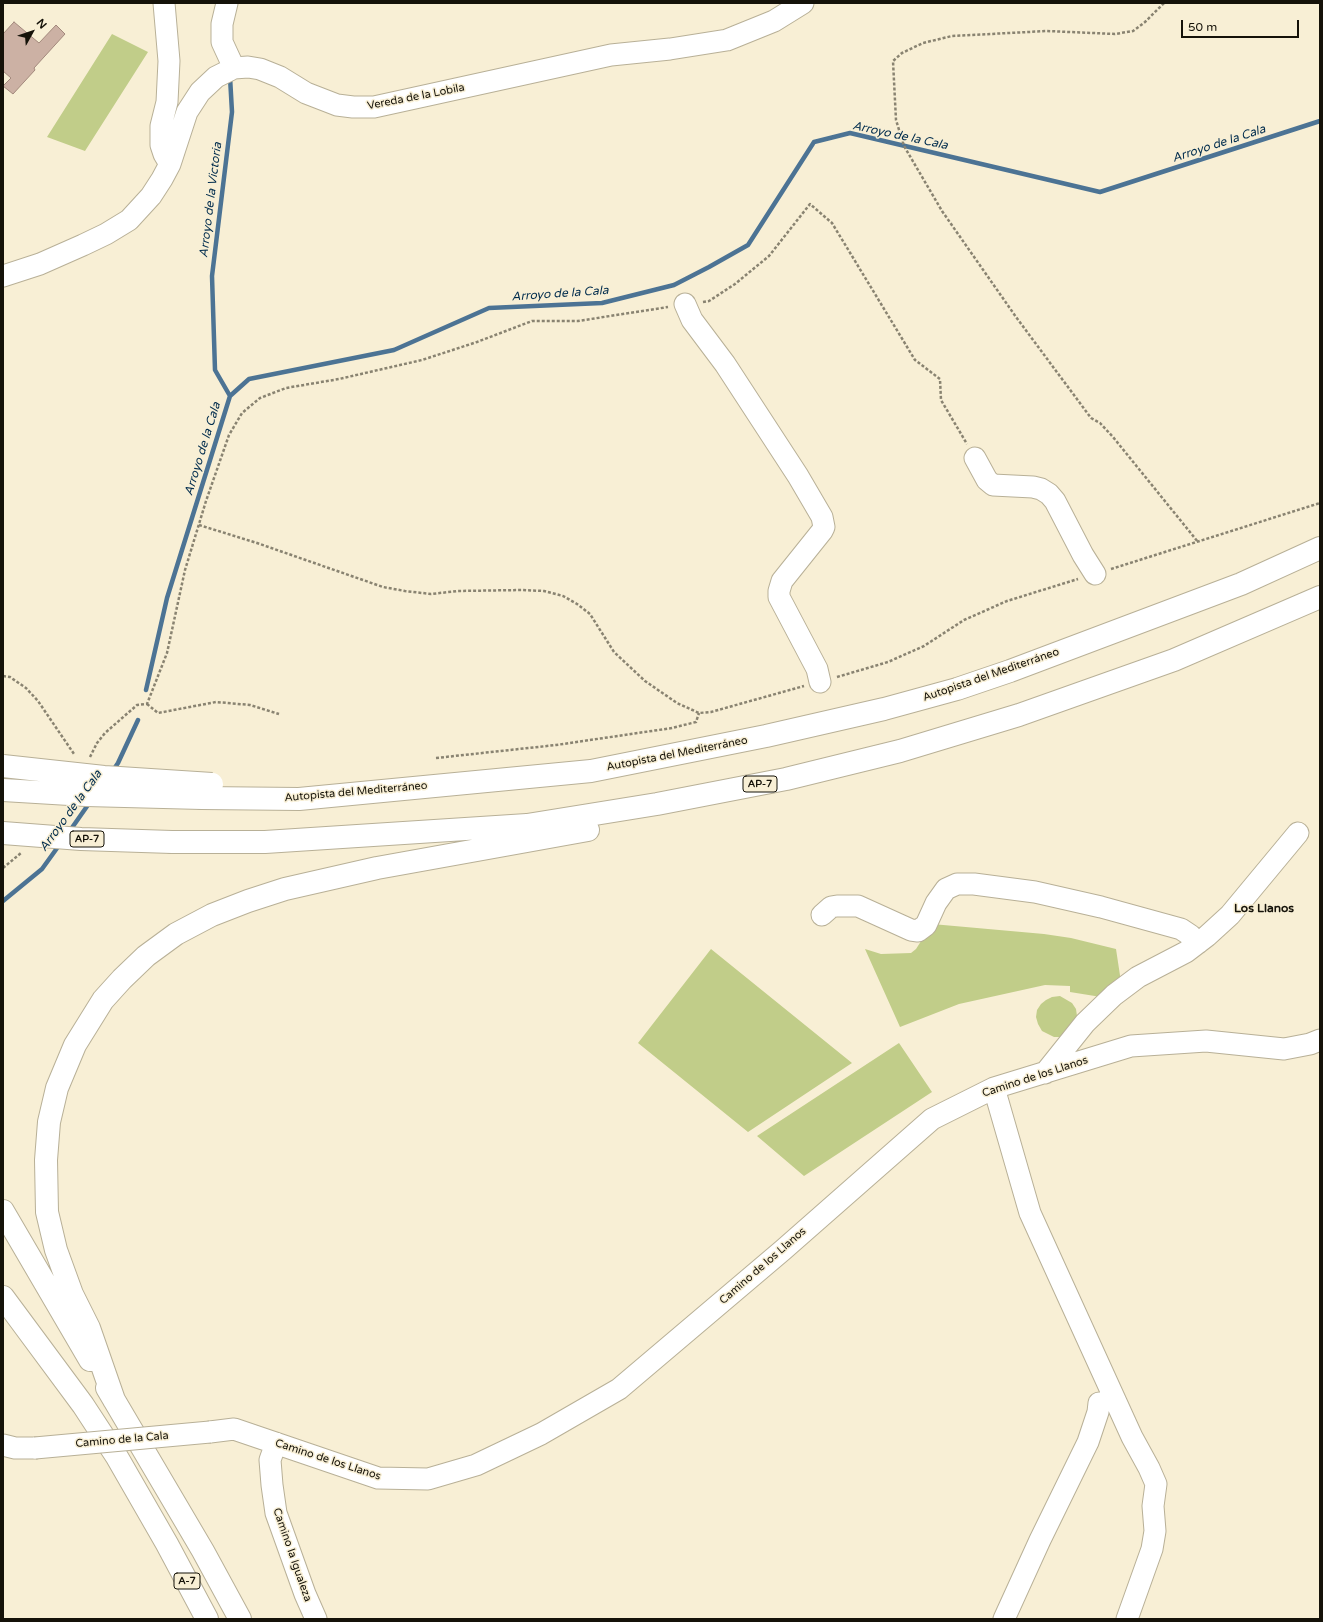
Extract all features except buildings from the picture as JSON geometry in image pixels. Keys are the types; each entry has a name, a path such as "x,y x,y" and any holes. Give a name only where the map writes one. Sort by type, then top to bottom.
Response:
{"highway":[{"name":"Autopista del Mediterráneo","path":"3,790 86,795 207,791 300,799 591,770 766,736 884,709 957,689 1010,671 1242,584 1320,548"},
{"name":"AP-7","path":"3,833 81,839 172,842 265,842 527,825 657,804 786,779 900,751 1026,712 1174,660 1320,597"},
{"path":"3,766 104,777 207,791"},
{"path":"114,1400 89,1328 72,1294 56,1250 47,1212 46,1160 49,1122 57,1088 74,1045 103,1000 146,956 176,934 212,915 285,889 377,868 695,811 786,779"},
{"path":"3,1210 203,1551 240,1619"},
{"name":"A-7","path":"3,1297 83,1405 117,1457 167,1544 207,1619"}],"street":[{"path":"164,3 169,61 167,102 161,126 161,145 170,164"},
{"path":"227,3 222,24 222,42 234,68"},
{"name":"Vereda de la Lobila","path":"3,276 40,264 76,249 106,234 129,220 151,196 162,179 170,164 187,112 200,92 216,77 234,68 248,67 260,69 280,77 306,93 336,105 374,107 551,70 611,55 670,49 727,40 774,21 803,3"},
{"path":"685,304 692,320 725,364 798,476 822,517 824,527 822,531 782,581 779,591 779,597 818,669 820,682"},
{"path":"975,458 987,480 993,484 1033,487 1041,489 1049,494 1055,501 1083,555 1095,574"},
{"path":"1045,1073 1061,1051 1085,1023 1114,995 1138,978 1186,952 1230,915 1298,833"},
{"path":"822,915 831,907 858,906 911,930 918,931 926,925 936,903 946,889 957,884 974,884 1035,892 1101,907 1181,929 1198,943"},
{"name":"Camino de los Llanos","path":"210,1432 234,1429 378,1478 428,1479 476,1465 541,1434 619,1389 783,1250 932,1119 994,1088 1131,1046 1206,1042 1284,1049 1310,1044 1320,1040"},
{"path":"994,1088 1030,1213 1132,1437 1156,1484 1153,1506 1155,1531 1152,1549 1128,1619"},
{"path":"1004,1619 1040,1540 1088,1442 1098,1412 1099,1403"},
{"name":"Camino de la Cala","path":"3,1445 15,1448 35,1448 210,1432"},
{"name":"Camino la Igualeza","path":"276,1443 270,1460 276,1513 305,1594 316,1619"}],"path":[{"path":"1164,3 1145,22 1132,31 1115,34 1047,30 952,36 923,43 902,53 893,61 896,120 904,146 942,211 1016,317 1091,418 1100,423 1113,436 1198,542"},
{"path":"147,704 167,653 185,570 229,435 242,413 260,398 286,388 339,380 422,360 477,342 532,321 578,321 708,301 740,280 769,256 810,204 832,223 915,360 940,379 941,400 975,458"},
{"path":"199,526 257,543 383,586 405,591 431,594 458,591 522,590 544,591 563,596 590,614 614,652 645,681 677,704 699,713 711,712 888,662 924,646 964,620 1007,601 1320,503"},
{"path":"3,676 10,677 26,688 38,701 70,750 78,759"},
{"path":"137,705 147,704 158,713 216,702 250,705 279,714"},
{"path":"436,758 556,745 672,728 696,722 699,713"}],"green space":[{"path":"112,34 148,52 85,151 47,137"},
{"path":"932,924 1044,934 1071,938 1116,949 1121,982 1101,997 1070,992 1070,986 1045,985 959,1004 900,1027 865,949 881,954 911,953 916,949"},
{"path":"711,949 852,1063 748,1132 638,1043"},
{"path":"1060,996 1072,1003 1076,1009 1077,1016 1061,1037 1054,1037 1042,1031 1036,1017 1037,1010 1046,1000 1052,997"},
{"path":"899,1043 932,1092 804,1176 757,1136"}],"waterway":[{"name":"Arroyo de la Victoria","path":"230,77 232,112 212,276 215,370 230,396"},
{"name":"Arroyo de la Cala","path":"146,690 167,598 230,396 249,379 394,350 489,308 602,303 674,285 748,245 814,142 850,133 1100,192 1320,121"},
{"name":"Arroyo de la Cala","path":"112,772 118,763 138,720"},
{"name":"Arroyo de la Cala","path":"69,832 90,802"},
{"name":"Arroyo de la Cala","path":"3,901 42,869 60,844"}],"district":[{"name":"Los Llanos","path":"1264,909"}]}
